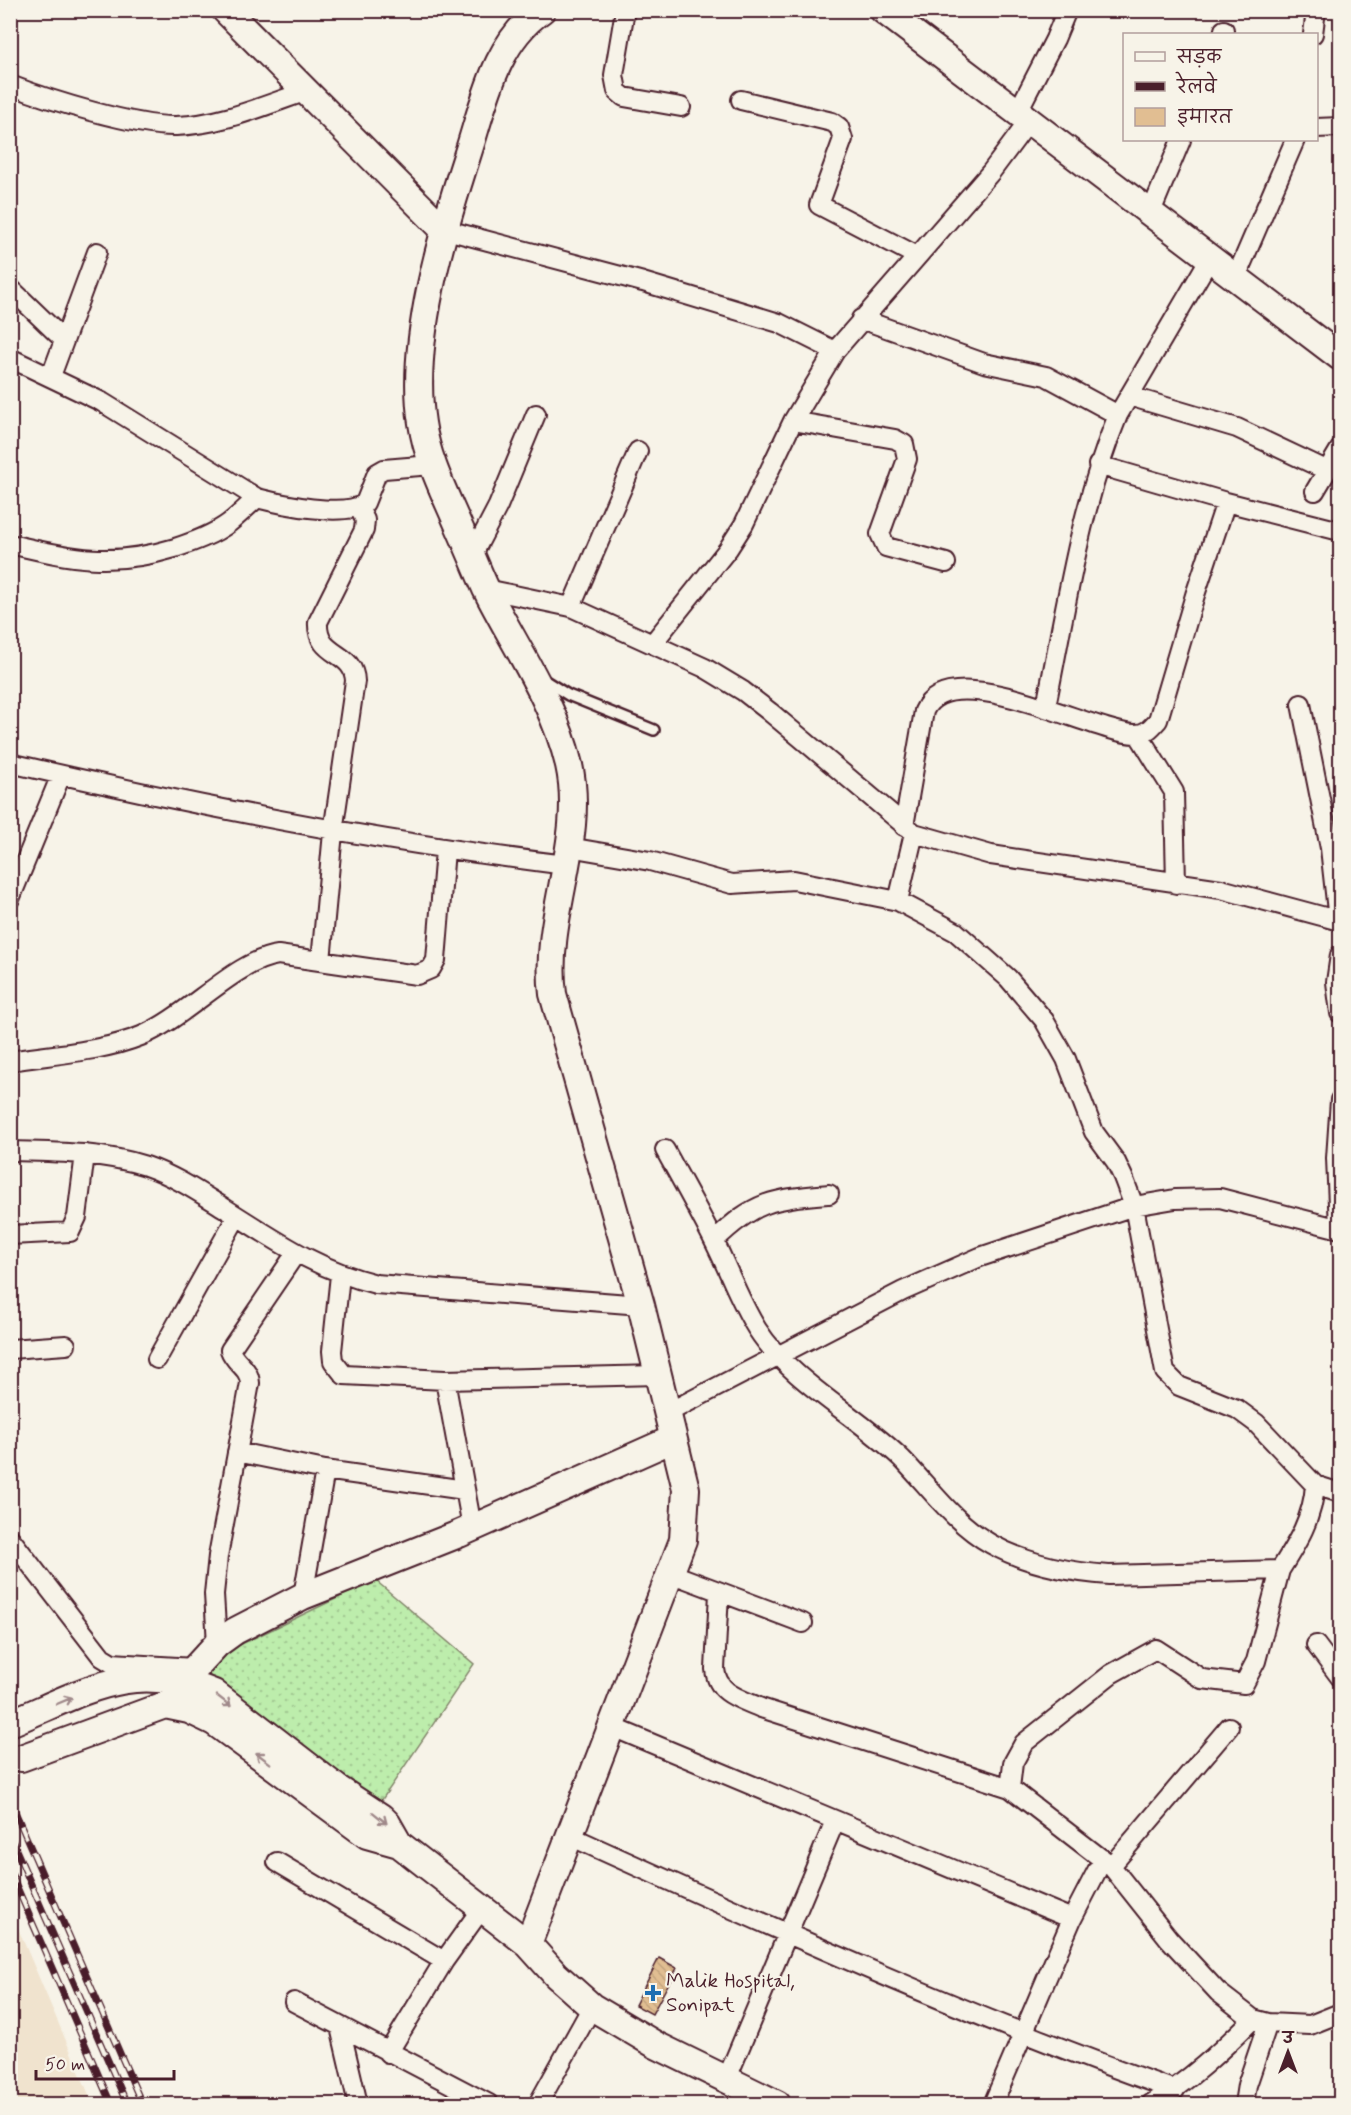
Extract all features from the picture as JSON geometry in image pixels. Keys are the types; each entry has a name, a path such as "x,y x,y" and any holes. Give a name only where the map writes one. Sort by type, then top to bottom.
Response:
{"street":[{"path":"225,10 304,92 443,229 643,282 779,323 835,351"},
{"path":"528,1944 683,1540 687,1510 686,1489 640,1305 553,994 550,967 552,939 567,856 572,791 569,766 532,672 486,589 432,465 422,423 419,359 443,229 500,59 515,33 542,10"},
{"path":"625,10 614,75 617,91 624,96 681,107"},
{"path":"883,10 1024,116 1080,162 1151,212 1341,357"},
{"path":"653,643 733,541 793,421 835,351 991,172 1024,116 1066,10"},
{"path":"1313,33 1316,10"},
{"path":"10,85 36,95 135,120 174,126 219,120 304,92"},
{"path":"741,100 832,122 839,127 843,139 841,147 819,205 917,256"},
{"path":"1318,128 1341,127"},
{"path":"1151,212 1180,141"},
{"path":"1236,277 1295,141"},
{"path":"51,376 97,252"},
{"path":"1046,706 1075,563 1098,465 1118,415 1210,258"},
{"path":"10,288 64,340"},
{"path":"861,319 984,363 1046,376 1118,415"},
{"path":"10,358 102,402 256,498 302,506 345,510 359,508 368,497 372,479 377,473 384,469 432,465"},
{"path":"1129,396 1237,428 1326,470"},
{"path":"472,556 498,506 536,414"},
{"path":"793,421 895,439 904,444 907,459 880,534 882,543 886,547 946,563"},
{"path":"1314,491 1341,449"},
{"path":"571,607 638,451"},
{"path":"1098,465 1226,502 1341,531"},
{"path":"10,544 68,558 103,561 142,558 195,542 228,524 256,498"},
{"path":"898,901 924,711 930,701 953,692 977,692 1046,706 1118,732 1138,734 1148,731 1158,720 1195,595 1226,502"},
{"path":"321,961 333,832 355,671 319,639 318,622 364,530 365,520 359,508"},
{"path":"486,589 571,607 705,668 743,691 909,830 991,855 1221,889 1339,921 1330,848 1301,704"},
{"path":"1138,734 1174,792 1176,884"},
{"path":"10,763 202,807 445,850 650,861 732,884 794,880 898,901 956,932 1008,978 1044,1020 1066,1059 1094,1132 1116,1162 1134,1206 1165,1372 1179,1386 1226,1404 1256,1423 1315,1485 1341,1493"},
{"path":"10,899 61,774"},
{"path":"10,1060 113,1044 141,1036 193,1006 253,961 265,956 278,955 417,975 431,969 436,960 445,850"},
{"path":"1341,955 1336,982 1341,1013"},
{"path":"668,1413 903,1291 980,1257 1134,1206 1175,1199 1220,1198 1340,1229 1336,1158 1341,1100"},
{"path":"10,1150 85,1154 147,1167 186,1184 296,1253 340,1275 376,1284 640,1305"},
{"path":"665,1150 714,1241 748,1312 777,1356 901,1459 968,1530 992,1545 1055,1568 1081,1573 1109,1575 1280,1570"},
{"path":"10,1235 70,1232 77,1216 85,1154"},
{"path":"714,1241 739,1217 766,1202 780,1198 829,1194"},
{"path":"157,1359 237,1216"},
{"path":"216,1644 214,1594 218,1556 250,1383 246,1368 233,1358 231,1350 296,1253"},
{"path":"340,1275 332,1351 338,1370 344,1375 446,1380 658,1376"},
{"path":"10,1349 66,1345"},
{"path":"446,1380 472,1527"},
{"path":"10,1723 113,1681 188,1675 216,1644 235,1631 303,1596 472,1527 673,1439"},
{"path":"237,1452 325,1470 465,1490"},
{"path":"303,1596 325,1470"},
{"path":"1010,1788 1013,1763 1024,1743 1111,1674 1156,1649 1202,1679 1244,1684 1256,1661 1280,1570 1301,1536 1314,1506 1315,1485"},
{"path":"10,1538 102,1657 112,1662 188,1675 337,1788 381,1817 399,1844"},
{"path":"670,1573 803,1623"},
{"path":"719,1593 715,1669 716,1681 722,1689 761,1708 1010,1788 1107,1863 1169,1939 1218,1992 1260,2021 1310,2025 1341,2013"},
{"path":"1316,1645 1341,1677"},
{"path":"21,1758 165,1705 189,1710 214,1722 367,1835 399,1844 528,1944 556,1975 592,2007 656,2045 727,2078 765,2101"},
{"path":"610,1726 1072,1919"},
{"path":"993,2104 1072,1919 1107,1863 1229,1727"},
{"path":"727,2078 835,1821"},
{"path":"570,1836 789,1935 1022,2033 1175,2090"},
{"path":"277,1862 444,1961"},
{"path":"388,2053 444,1961 482,1908"},
{"path":"294,2002 489,2104"},
{"path":"538,2104 592,2007"},
{"path":"1151,2104 1175,2090 1226,2046 1260,2021"},
{"path":"1244,2104 1260,2021"},
{"path":"340,2027 358,2104"}],"lane":[{"path":"532,672 568,695 654,730"}],"shaded area":[{"path":"11,1912 93,2104 11,2104"}],"green space":[{"path":"375,1580 474,1664 377,1807 208,1674 225,1652"}],"building":[{"path":"659,1958 677,1968 652,2014 635,2005"}],"railway":[{"path":"10,1800 142,2104"},
{"path":"10,1836 127,2104"},
{"path":"10,1871 111,2104"}],"place":[{"name":"Malik Hospital, Sonipat","path":"653,1993"}]}
